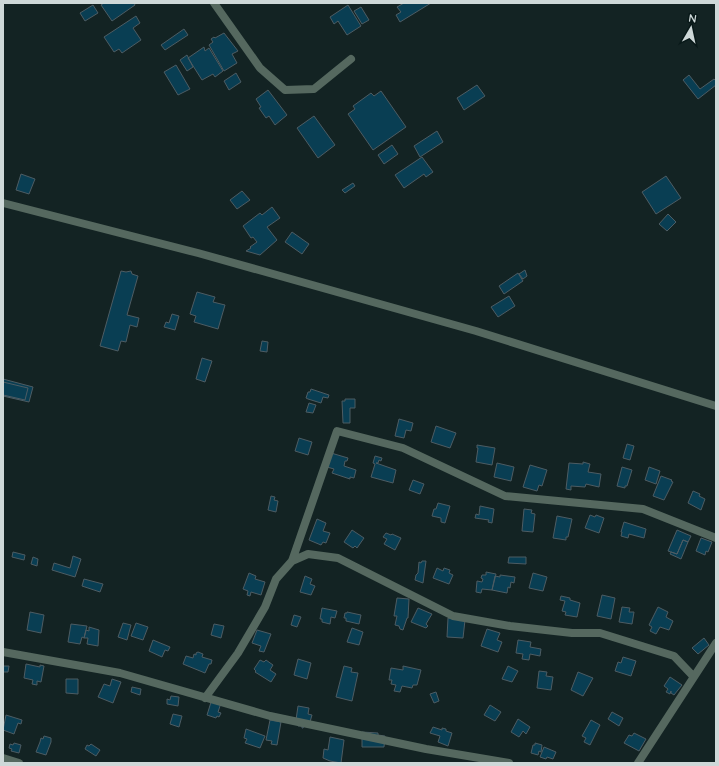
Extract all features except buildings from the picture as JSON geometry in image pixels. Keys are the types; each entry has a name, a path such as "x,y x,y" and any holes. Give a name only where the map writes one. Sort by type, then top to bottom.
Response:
{"street":[{"path":"214,3 260,68 285,90 314,89 351,59"},
{"path":"3,203 198,253 476,331 716,406"},
{"path":"205,698 238,653 265,607 276,579 292,561 337,431 403,448 505,496 643,509 716,538"},
{"path":"292,561 308,554 338,558 453,616 510,626 572,633 600,633 674,656 694,676"},
{"path":"638,763 716,643"},
{"path":"3,652 120,673 270,716 426,749 509,763"},
{"path":"3,758 19,763"}]}
